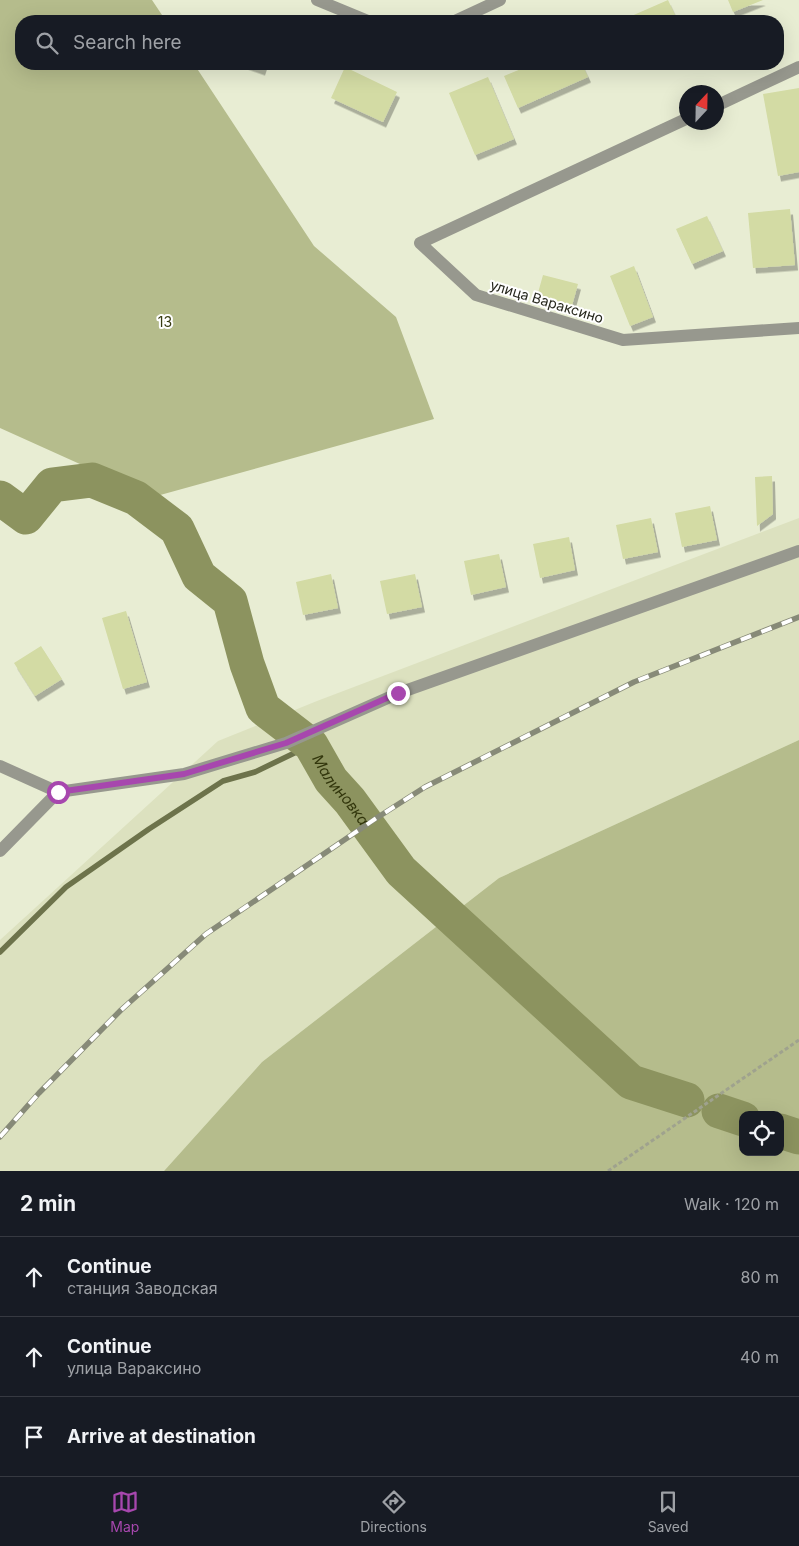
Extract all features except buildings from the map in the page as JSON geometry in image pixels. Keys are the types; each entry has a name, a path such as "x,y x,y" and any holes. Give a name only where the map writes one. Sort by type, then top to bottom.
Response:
{"street":[{"path":"316,0 353,15"},
{"path":"468,15 500,0"},
{"path":"724,102 799,68"},
{"name":"улица Вараксино","path":"679,123 420,243 476,295 623,340 799,328"},
{"path":"0,766 58,792 184,774 286,743 398,693 799,551"},
{"path":"0,851 58,792"}],"path":[{"path":"608,1171 799,1040"}],"shaded area":[{"path":"799,518 799,740 499,878 262,1062 164,1171 0,1171 0,940 218,741 317,701"}],"green space":[{"name":"13","path":"0,0 152,0 162,15 15,15 15,70 198,70 314,246 396,317 434,419 153,497 0,428"},
{"path":"799,740 799,1171 164,1171 262,1062 499,878"}],"waterway":[{"name":"Малиновка","path":"0,498 26,517 52,485 92,480 136,498 177,529 199,576 230,601 247,664 263,708 311,745 331,780 350,801 401,871 631,1082 687,1100"},
{"path":"0,952 66,887 149,829 223,781 255,772 311,745"},
{"name":"Малиновка","path":"719,1111 739,1118"},
{"name":"Малиновка","path":"784,1132 799,1137"}],"railway":[{"path":"0,1137 39,1093 121,1010 206,934 375,819 425,787 634,682 799,617"}],"route":[{"path":"58,792 184,774 286,743 398,693"}]}
